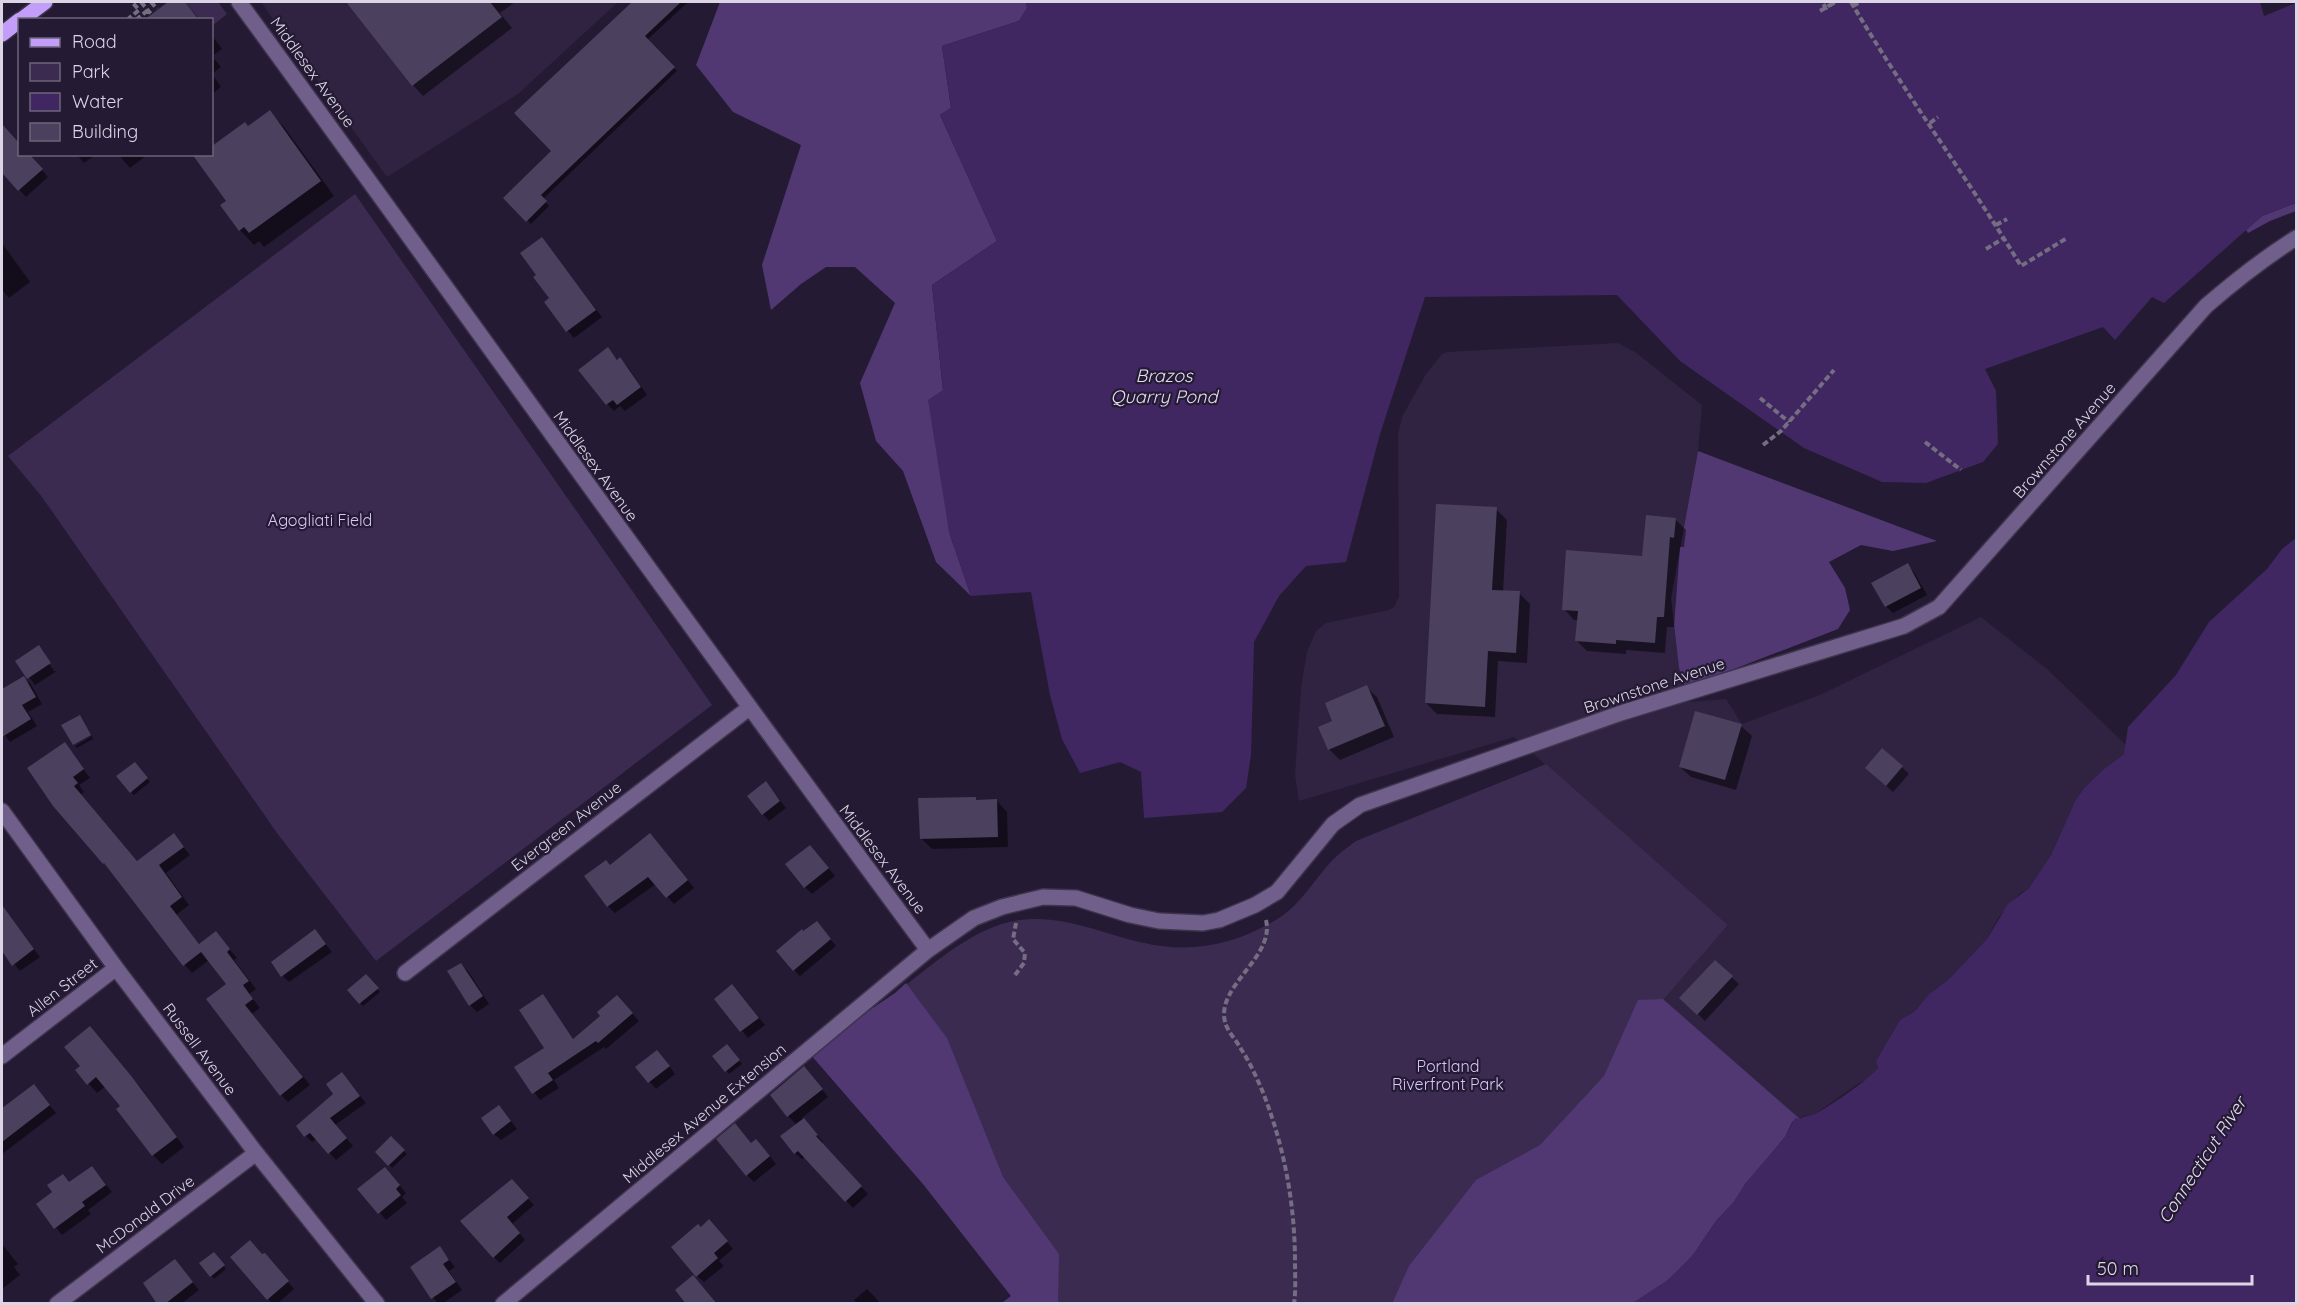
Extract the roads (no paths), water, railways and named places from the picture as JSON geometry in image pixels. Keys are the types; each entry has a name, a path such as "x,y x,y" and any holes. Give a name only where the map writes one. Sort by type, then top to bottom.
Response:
{"main road":[{"path":"23,18 45,2"},
{"path":"2,34 18,22"}],"street":[{"name":"Middlesex Avenue","path":"239,2 354,158 749,708 928,950"},
{"name":"Brownstone Avenue","path":"928,950 974,918 1002,907 1043,897 1076,898 1130,915 1160,921 1203,923 1219,920 1255,905 1277,892 1333,824 1367,802 1621,713 1883,632 1922,617 1939,608 1961,584 2206,306 2269,255 2296,238"},
{"name":"Evergreen Avenue","path":"405,973 749,708"},
{"name":"Russell Avenue","path":"2,811 116,968 256,1153 377,1304"},
{"name":"Middlesex Avenue Extension","path":"503,1304 928,950"},
{"name":"Allen Street","path":"2,1056 116,968"},
{"name":"McDonald Drive","path":"57,1304 256,1153"}],"water":[{"name":"Brazos Quarry Pond","path":"1026,2 2260,2 2264,16 2296,3 2296,203 2262,216 2164,303 2152,297 2115,340 2103,327 1985,369 1996,391 1998,444 1983,462 1926,483 1882,482 1804,448 1680,361 1617,295 1425,297 1380,434 1346,562 1306,566 1279,596 1254,642 1251,755 1246,788 1222,812 1144,818 1141,772 1120,762 1080,773 1062,739 1050,695 1031,592 971,596 949,532 928,400 943,390 932,285 997,241 940,115 951,108 942,46 1019,21 1027,8"},
{"name":"Connecticut River","path":"2296,538 2296,1303 1633,1303 1668,1280 1693,1255 1716,1221 1734,1202 1745,1184 1785,1137 1795,1118 1800,1119 1815,1114 1874,1073 1878,1068 1876,1061 1900,1020 1915,1011 1929,994 1948,980 1987,939 2008,904 2029,888 2051,855 2075,801 2084,788 2124,754 2128,727 2176,675 2209,622 2267,569 2282,549"}],"park label":[{"name":"Agogliati Field","path":"320,520"},
{"name":"Portland Riverfront Park","path":"1448,1075"}]}
